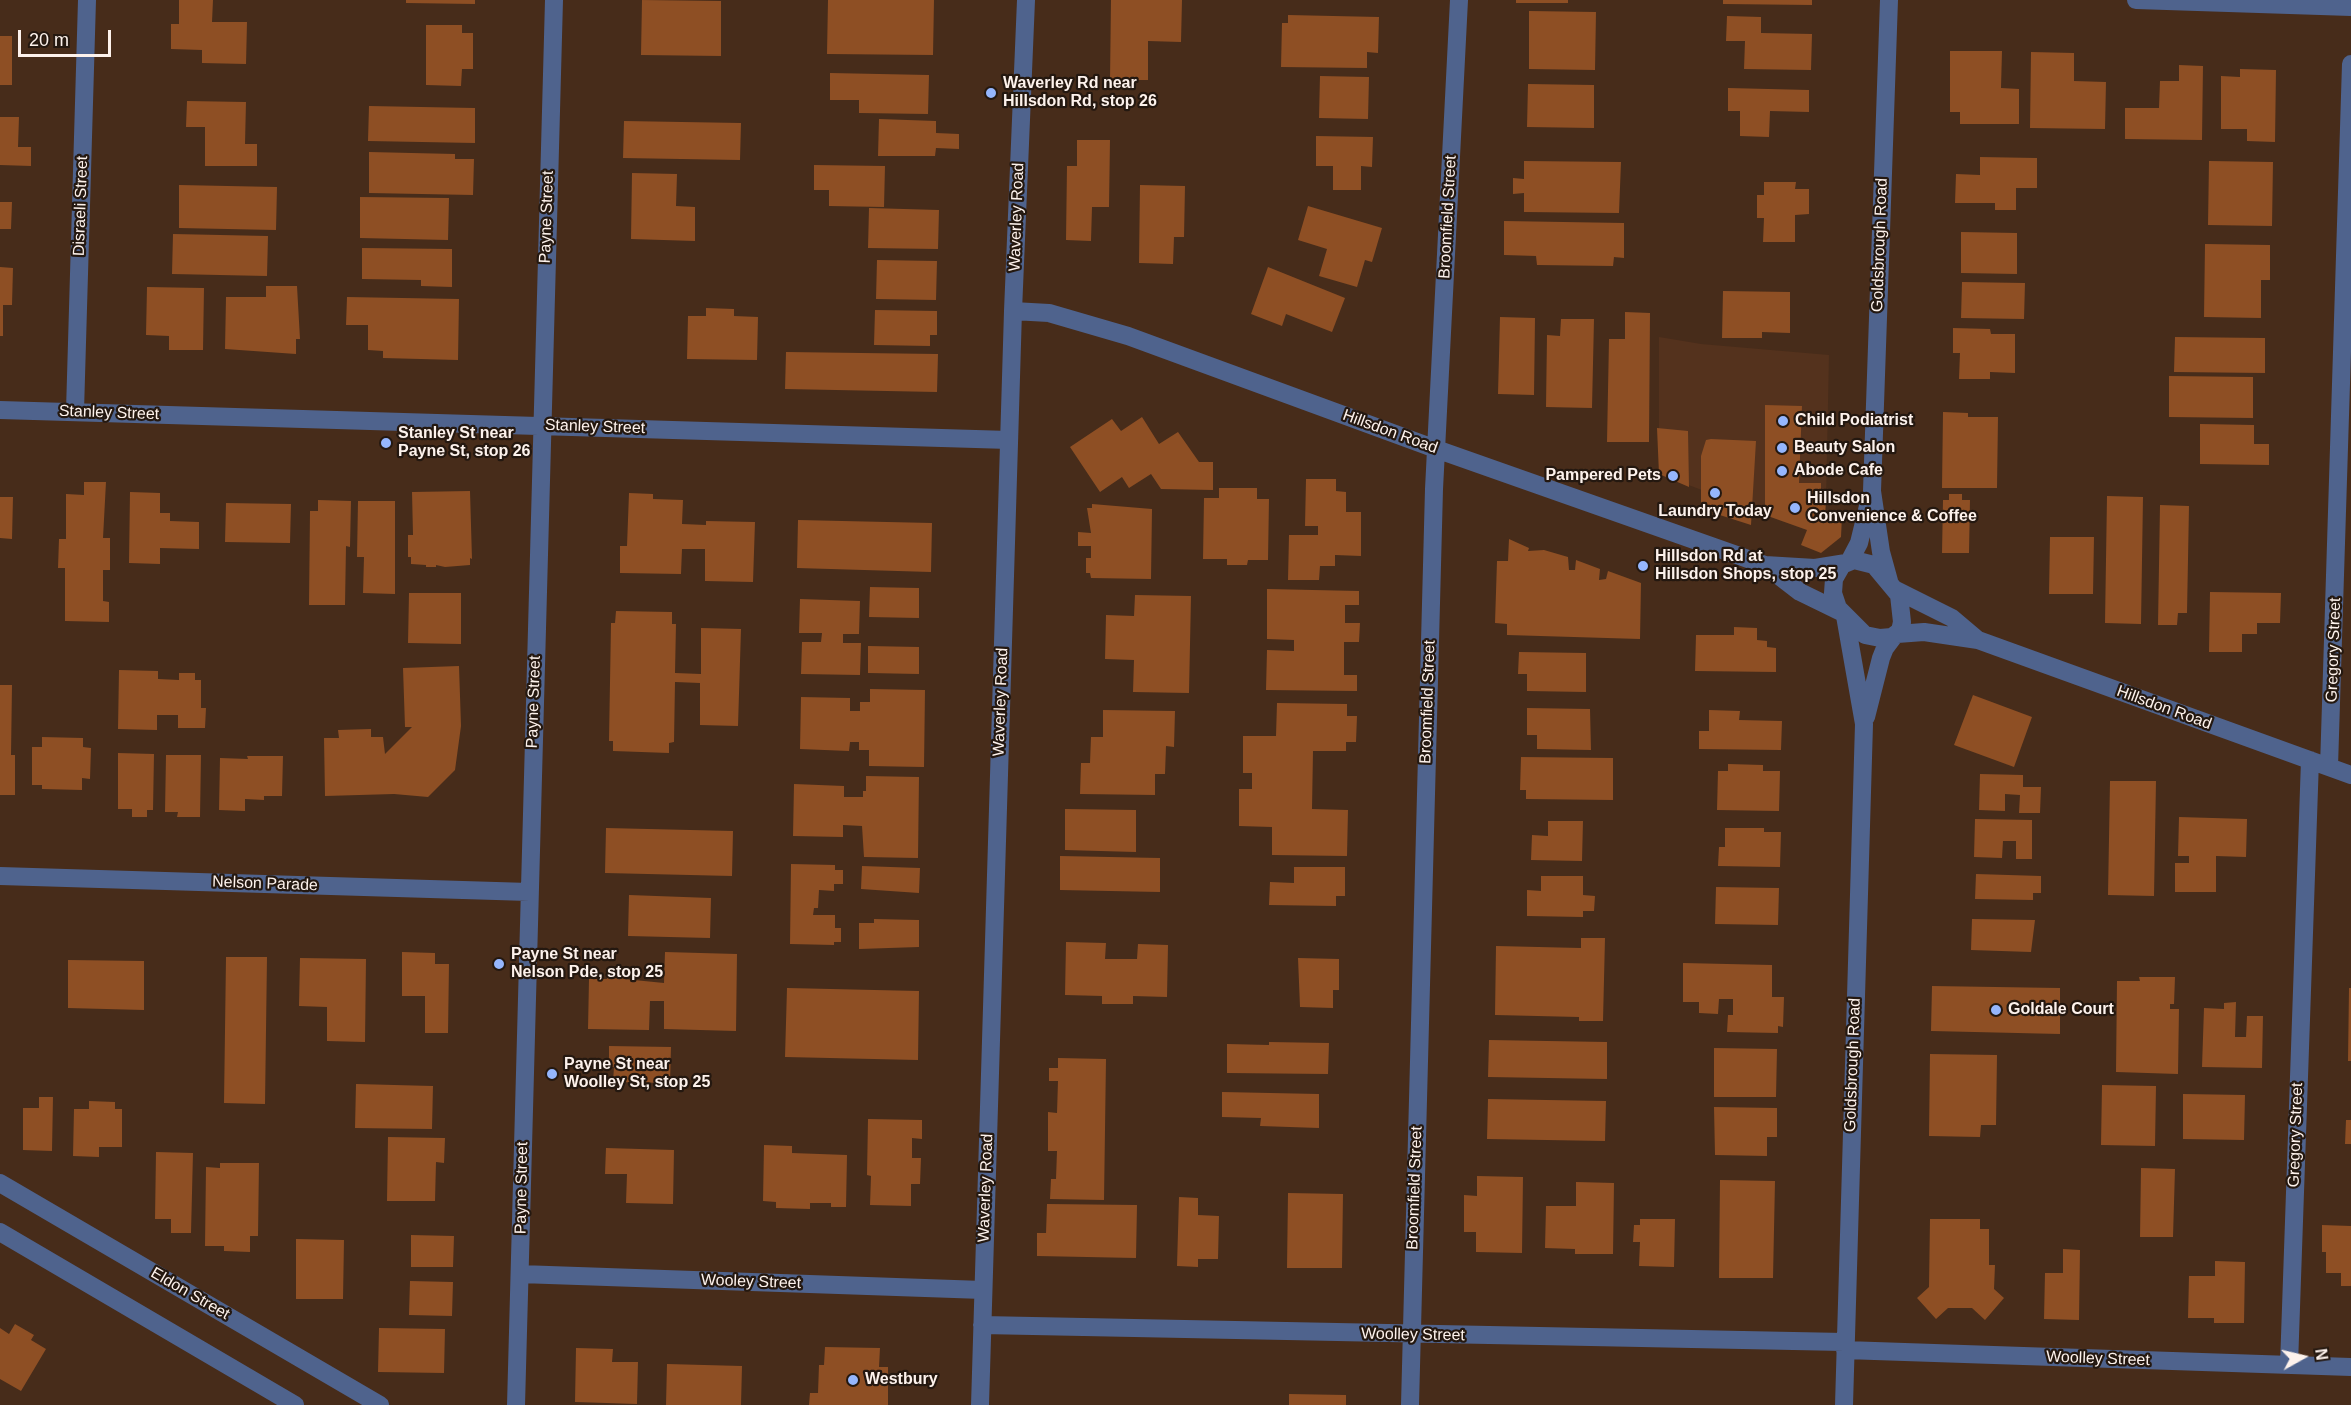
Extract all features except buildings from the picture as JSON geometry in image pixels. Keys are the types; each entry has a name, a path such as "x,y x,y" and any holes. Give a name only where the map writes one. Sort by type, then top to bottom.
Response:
{"street":[{"name":"Disraeli Street","path":"75,411 87,0"},
{"name":"Payne Street","path":"516,1405 554,0"},
{"name":"Waverley Road","path":"980,1405 1013,311 1026,0"},
{"name":"Broomfield Street","path":"1410,1405 1436,449 1459,0"},
{"name":"Goldsbrough Road","path":"1889,0 1872,491 1881,552 1892,585"},
{"path":"2136,0 2351,7"},
{"name":"Gregory Street","path":"2329,767 2348,308 2351,64"},
{"name":"Hillsdon Road","path":"1013,311 1049,313 1128,336 1436,449 1765,564 1815,568 1847,562"},
{"name":"Stanley Street","path":"0,410 1010,440"},
{"name":"Goldsbrough Road","path":"1847,562 1859,543 1872,491"},
{"path":"1858,560 1869,562 1892,585 1903,616 1895,635 1880,639 1865,635 1843,614 1834,600 1833,583 1838,570 1847,562 1858,560"},
{"name":"Hillsdon Road","path":"1765,564 1800,592 1843,614"},
{"name":"Hillsdon Road","path":"1892,585 1952,618 1978,640"},
{"name":"Goldsbrough Road","path":"1843,614 1864,724 1844,1405"},
{"name":"Hillsdon Road","path":"1895,635 1924,632 1978,640 2351,776"},
{"name":"Goldsbrough Road","path":"1864,724 1885,648 1895,635"},
{"name":"Gregory Street","path":"2289,1365 2310,760"},
{"name":"Nelson Parade","path":"0,876 529,892"},
{"name":"Eldon Street","path":"0,1183 380,1405"},
{"path":"0,1232 295,1405"},
{"name":"Wooley Street","path":"520,1274 983,1290"},
{"name":"Woolley Street","path":"982,1325 1844,1346 2351,1367"}],"shaded area":[{"path":"1659,337 1701,344 1829,355 1826,501 1817,533 1659,474"}],"place":[{"name":"Waverley Rd near Hillsdon Rd, stop 26","path":"991,93"},
{"name":"Child Podiatrist","path":"1783,421"},
{"name":"Stanley St near Payne St, stop 26","path":"386,443"},
{"name":"Beauty Salon","path":"1782,448"},
{"name":"Abode Cafe","path":"1782,471"},
{"name":"Pampered Pets","path":"1673,476"},
{"name":"Laundry Today","path":"1715,493"},
{"name":"Hillsdon Convenience & Coffee","path":"1795,508"},
{"name":"Hillsdon Rd at Hillsdon Shops, stop 25","path":"1643,566"},
{"name":"Payne St near Nelson Pde, stop 25","path":"499,964"},
{"name":"Goldale Court","path":"1996,1010"},
{"name":"Payne St near Woolley St, stop 25","path":"552,1074"},
{"name":"Westbury","path":"853,1380"}]}
